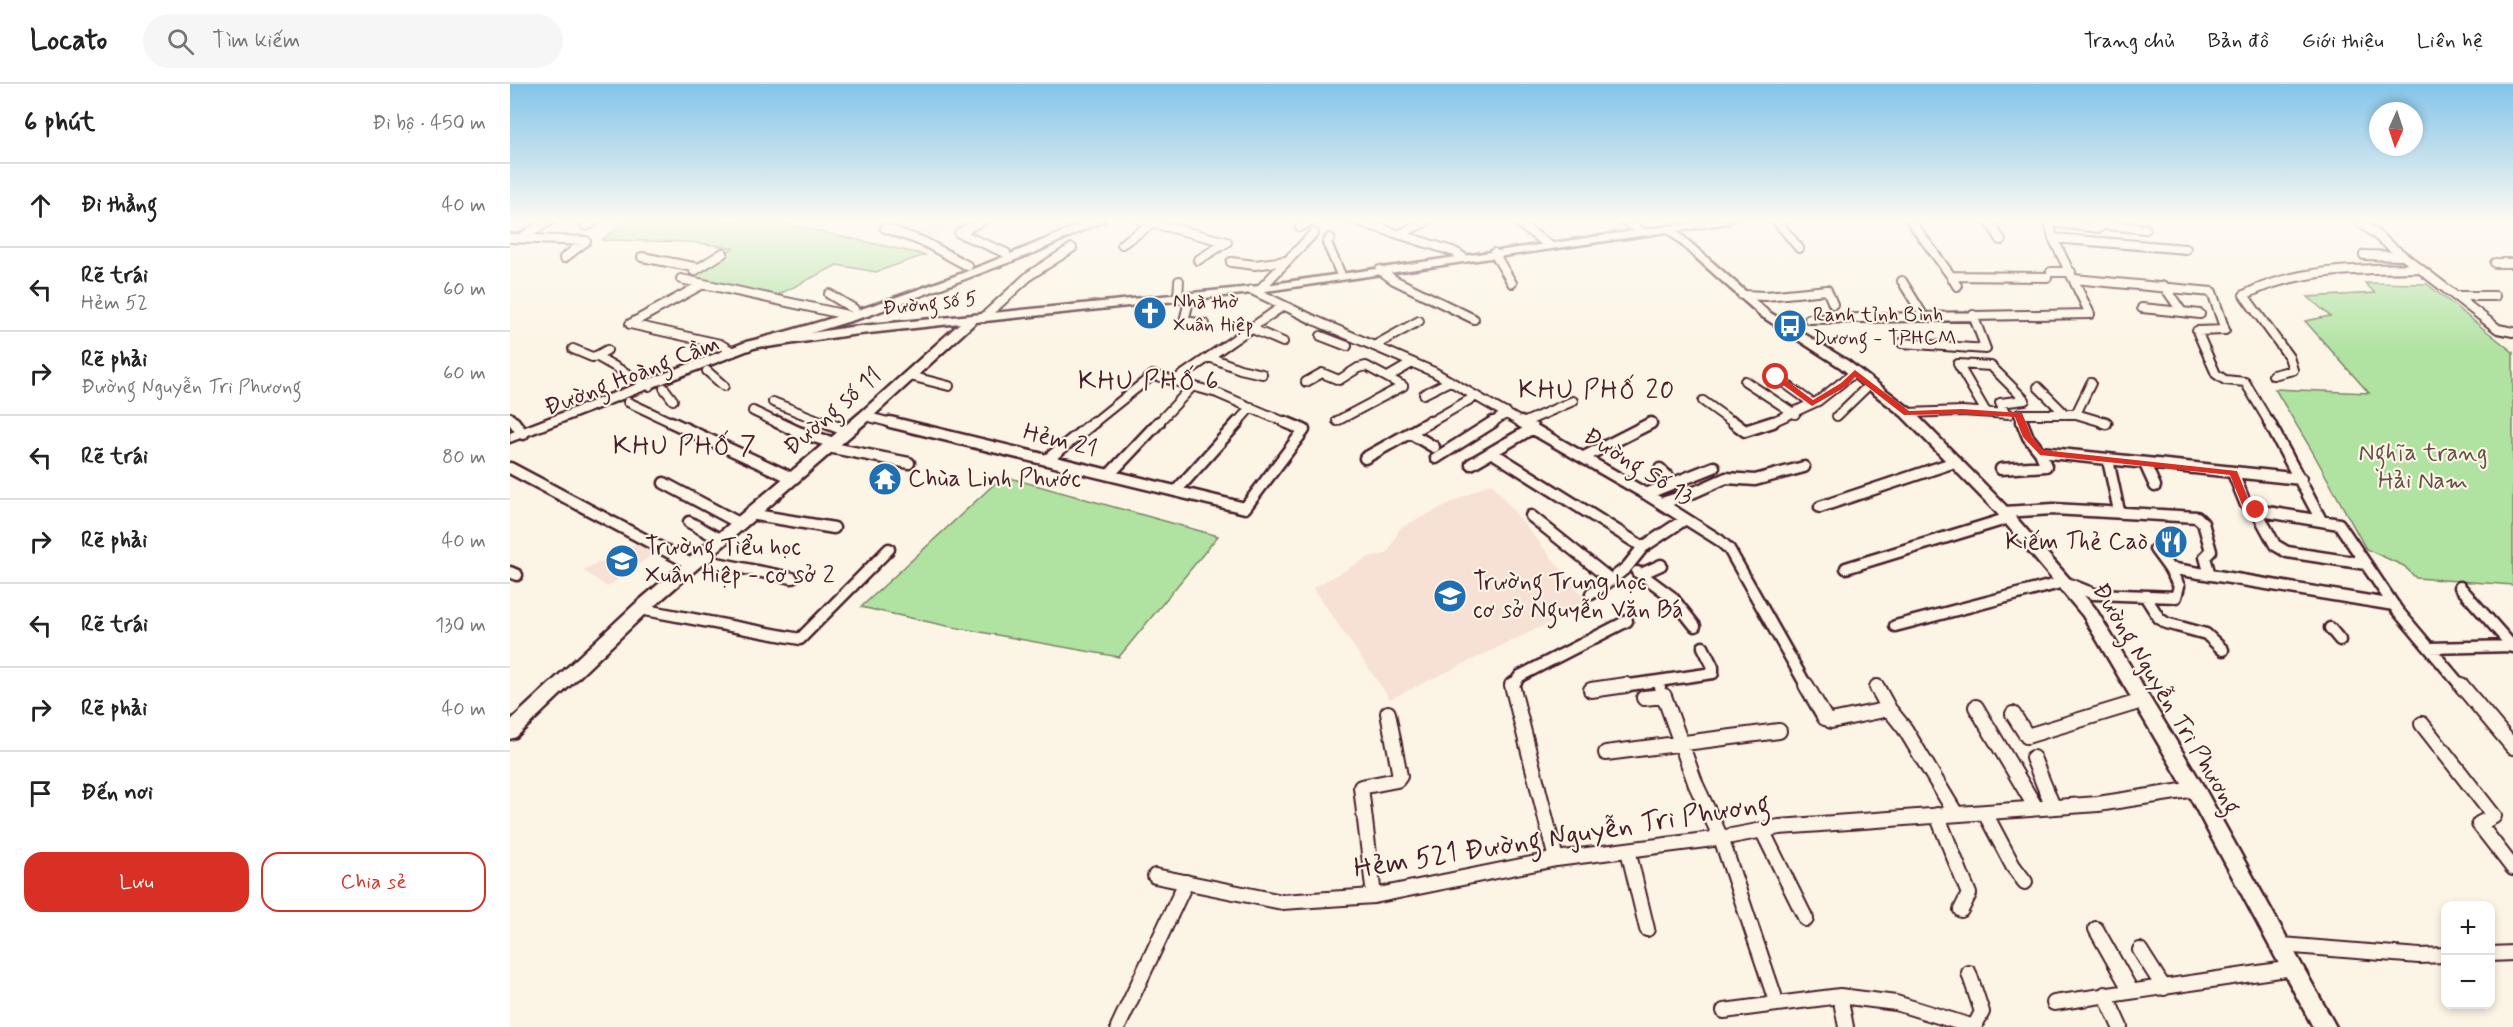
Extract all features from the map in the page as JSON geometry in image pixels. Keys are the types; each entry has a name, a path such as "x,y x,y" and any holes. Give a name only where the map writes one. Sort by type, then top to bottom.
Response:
{"main road":[{"name":"Đường Hoàng Cầm","path":"516,436 751,345 767,343 974,264"},
{"name":"Đường Hoàng Cầm","path":"850,312 866,312 994,264"},
{"name":"Đường số 5","path":"767,343 851,331 1190,297 1422,264"},
{"name":"Đường Nguyễn Tri Phương","path":"1708,264 1764,314 1855,372 1907,413 2006,515 2089,612 2195,789 2325,1027"},
{"path":"850,312 842,324 851,331"},
{"name":"Đường số 11","path":"510,732 694,561 978,319"},
{"name":"Đường Hoàng Cầm","path":"510,446 759,351 767,343"}],"street":[{"path":"678,264 699,268"},
{"path":"705,264 681,279 850,312"},
{"path":"964,264 968,266"},
{"path":"978,319 1030,275 1047,264"},
{"path":"1247,264 1263,264"},
{"path":"1256,289 1283,264"},
{"path":"1336,264 1341,275"},
{"path":"1501,264 1512,283"},
{"path":"1942,264 1957,286"},
{"path":"1809,318 2090,314 2066,264"},
{"path":"2414,264 2498,329 2513,332"},
{"path":"2273,375 2293,370 2289,357 2244,295 2256,287 2323,274 2365,269 2419,268"},
{"path":"1380,270 1394,280 1474,319"},
{"path":"1951,276 2072,276 2212,292 2225,330 2197,331 2216,374 2225,380 2245,382 2281,442 2321,520"},
{"path":"1178,298 1179,281"},
{"path":"1902,281 1923,315"},
{"path":"703,284 630,324 720,344 733,352"},
{"path":"2164,286 2182,312"},
{"name":"Đường Số 13","path":"1256,289 1284,306 1450,381 1662,503 1684,520 1719,540 1729,549 1828,719 1889,709"},
{"path":"1742,295 1766,296 1827,290 1833,304"},
{"path":"829,294 850,312"},
{"path":"2455,296 2495,296"},
{"path":"1190,297 1184,321 1205,324"},
{"path":"1174,381 1284,306"},
{"path":"2142,308 2200,314"},
{"path":"1902,343 1986,349 1972,315"},
{"path":"1374,346 1419,321"},
{"path":"1250,328 1283,342"},
{"path":"1321,336 1347,346"},
{"path":"1339,351 1359,340"},
{"path":"573,349 592,357 607,350"},
{"path":"596,356 649,386"},
{"path":"1209,357 1240,369 1262,374"},
{"path":"1388,376 1412,363"},
{"path":"1986,412 1958,364 1991,366 2028,399 2000,403 2005,413"},
{"path":"1306,382 1322,373 1339,380 1358,368 1366,366 1403,386 1337,421"},
{"path":"707,371 724,386"},
{"path":"1703,401 1745,431 1795,414 1844,385 1855,372"},
{"path":"1048,459 1153,375 1216,393 1251,408 1176,490"},
{"path":"910,376 949,386"},
{"path":"1776,377 1812,403"},
{"path":"1424,394 1450,381"},
{"path":"1745,381 1795,414"},
{"path":"2076,414 2091,383"},
{"path":"1837,416 1870,384"},
{"path":"1109,475 1192,387"},
{"path":"2038,387 2066,414"},
{"path":"664,388 673,400"},
{"path":"1365,458 1476,396"},
{"path":"1523,423 1573,401"},
{"path":"628,402 792,478"},
{"path":"772,402 847,431"},
{"name":"Hẻm 21","path":"865,416 1245,508 1304,430 1251,408"},
{"path":"753,411 831,445 909,463"},
{"path":"1436,458 1506,413"},
{"path":"1907,413 2076,414 2106,423"},
{"path":"2001,469 2046,466 2040,452 2028,437 2019,414"},
{"path":"510,417 516,436"},
{"path":"1584,457 1651,423"},
{"path":"1471,464 1533,428"},
{"path":"1410,433 1434,447"},
{"path":"2040,452 2301,479"},
{"path":"1492,453 1643,548"},
{"path":"2108,460 2120,511"},
{"path":"1820,507 1955,462"},
{"path":"2145,464 2155,486"},
{"path":"1646,494 1714,467"},
{"path":"1662,503 1690,494 1726,478 1748,481 1804,467"},
{"path":"510,468 694,561 792,578"},
{"path":"1660,469 1674,483"},
{"path":"2233,472 2246,505 2256,510 2339,524 2394,605 2513,747"},
{"path":"664,483 745,519 834,528"},
{"path":"1846,568 2006,515 2053,509 2193,516 2201,520 2211,551 2205,557 2210,575"},
{"path":"2256,510 2275,545 2287,552 2366,564"},
{"path":"1531,516 1611,580"},
{"path":"1591,594 1627,567 1643,548 1684,520"},
{"path":"689,522 720,539"},
{"path":"640,609 800,639 890,549"},
{"path":"1895,626 2064,582 2094,594 2176,597 2180,585 2155,549"},
{"path":"1641,574 1660,565"},
{"path":"1627,567 1664,587 1678,601 1695,626"},
{"path":"2169,568 2394,605"},
{"path":"2460,587 2513,646"},
{"path":"2145,596 2166,623 2206,634 2223,650"},
{"path":"1556,859 1512,685 1520,676 1627,621"},
{"path":"2330,628 2340,640"},
{"path":"2429,648 2513,646"},
{"path":"1591,690 1713,673 1713,667 1702,647"},
{"path":"1658,681 1679,742 1721,838 1777,1004"},
{"path":"1877,687 1956,814"},
{"path":"1644,698 1664,696"},
{"path":"2013,714 2027,736 2142,701"},
{"path":"1976,707 2036,808"},
{"path":"1374,896 1361,787 1397,780 1400,776 1388,713"},
{"path":"2422,724 2494,816 2479,824 2513,868"},
{"path":"1606,753 1779,731"},
{"path":"2033,758 2053,807"},
{"name":"Hẻm 521 Đường Nguyễn Tri Phương","path":"1155,876 1282,902 1374,896 1556,859 1721,838 1762,830 2098,804 2195,789"},
{"path":"1985,813 2013,866 2025,882"},
{"path":"1937,815 1969,894 1960,910"},
{"path":"1762,830 1806,920"},
{"path":"1628,850 1647,929"},
{"path":"1118,1027 1185,882"},
{"path":"2096,929 2131,992"},
{"path":"2282,945 2419,956 2441,955"},
{"path":"2140,950 2164,988"},
{"path":"2495,954 2513,953"},
{"path":"2054,1003 2293,968"},
{"path":"1724,1011 1840,996 1896,1003 1974,1027 1982,1012 1969,973"},
{"path":"2105,994 2120,1027"},
{"path":"1840,996 1846,1027"}],"shaded area":[{"name":"Trường Trung học cơ sở Nguyễn Văn Bá","path":"1491,483 1589,604 1390,699 1313,588 1371,556 1387,554 1400,528"},
{"name":"Trường Tiểu học Xuân Hiệp - cơ sở 2","path":"640,542 655,553 607,587 583,570"}],"green space":[{"path":"709,264 899,264 876,272 837,265 776,296 688,278"},
{"name":"Nghĩa trang Hải Nam","path":"2365,283 2427,284 2513,352 2513,585 2416,578 2404,566 2366,549 2275,389 2369,393 2305,321 2330,316 2308,297 2375,293"},
{"path":"1003,476 1218,536 1119,657 947,626 861,607"}],"place":[{"name":"Nhà thờ Xuân Hiệp","path":"1150,313"},
{"name":"Ranh tỉnh Bình Dương - TPHCM","path":"1790,326"},
{"name":"Chùa Linh Phước","path":"885,479"},
{"name":"Kiếm Thẻ Caò","path":"2171,542"},
{"name":"Trường Tiểu học Xuân Hiệp - cơ sở 2","path":"622,561"},
{"name":"Trường Trung học cơ sở Nguyễn Văn Bá","path":"1450,596"}],"district":[{"name":"KHU PHỐ 6","path":"1149,382"},
{"name":"KHU PHỐ 20","path":"1597,391"},
{"name":"KHU PHỐ 7","path":"685,447"}],"route":[{"path":"1776,377 1812,403 1844,385 1855,372 1907,413 1962,411 2019,414 2028,437 2040,452 2233,472 2246,505 2256,510"}]}
